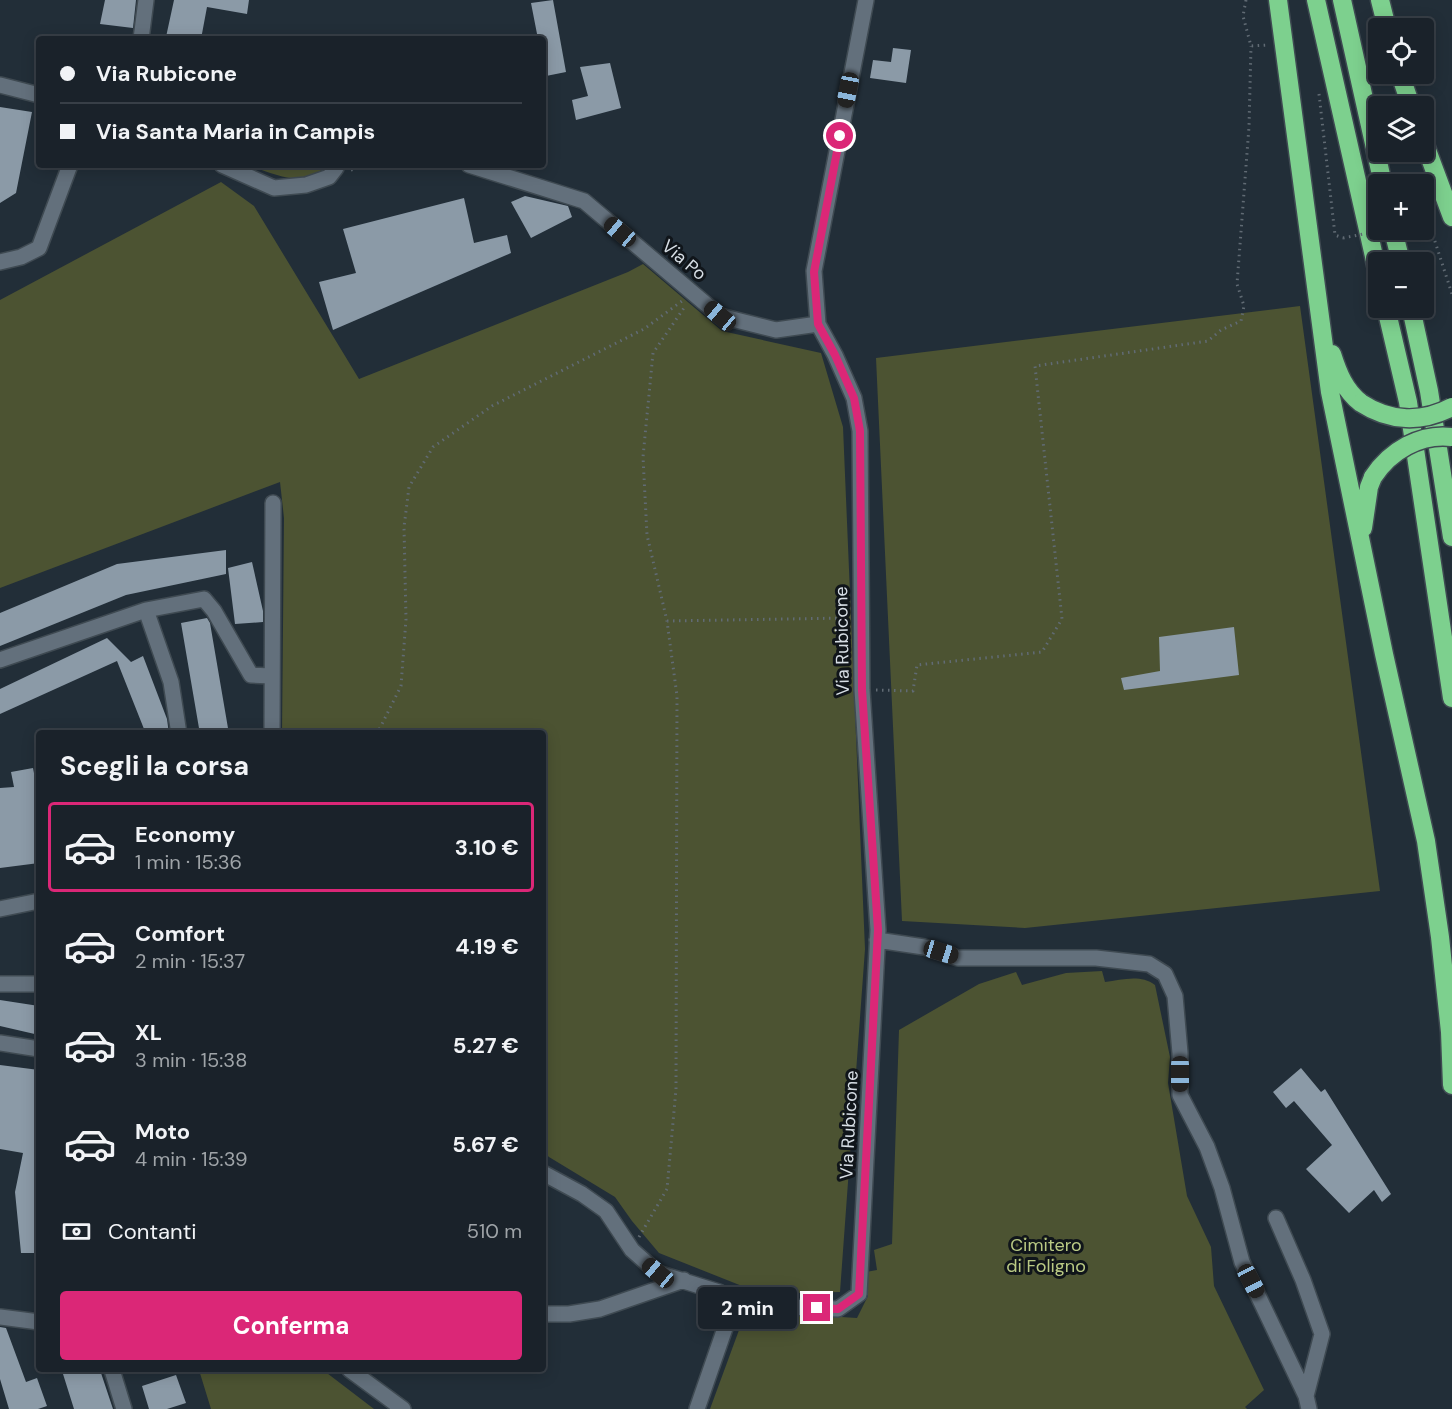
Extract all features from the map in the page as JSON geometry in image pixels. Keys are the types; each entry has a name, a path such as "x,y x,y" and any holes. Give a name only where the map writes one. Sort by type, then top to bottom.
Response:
{"highway":[{"path":"1278,0 1330,392 1384,654 1426,841 1440,937 1450,1032 1452,1085"},
{"path":"1316,0 1373,252"},
{"path":"1342,0 1381,174"},
{"path":"1380,0 1385,18"},
{"path":"1432,162 1452,217"},
{"path":"1320,318 1344,385 1361,403 1372,410 1402,419 1439,414 1452,407"},
{"path":"1388,318 1408,402 1452,698"},
{"path":"1413,318 1429,391 1452,537"},
{"path":"1362,544 1365,512 1373,477 1380,466 1406,446 1426,438 1452,437"}],"street":[{"path":"141,36 146,0"},
{"name":"Via Rubicone","path":"733,1305 838,1309 859,1294 877,940 862,690 860,431 854,398 818,324 814,272 866,0"},
{"path":"0,84 36,94"},
{"path":"0,262 21,257 39,248 69,168"},
{"path":"229,168 274,188 306,185 329,177 334,168"},
{"name":"Via Po","path":"479,168 584,201 720,316 776,330 818,324"},
{"path":"272,730 273,503"},
{"path":"0,660 146,610 204,599 214,611 251,675 272,676"},
{"path":"146,610 171,682 178,730"},
{"path":"0,909 36,902"},
{"path":"877,940 924,947 958,958 1096,958 1149,964 1165,974 1175,996 1180,1053 1180,1095 1208,1147 1222,1188 1242,1263 1307,1402"},
{"path":"0,984 36,984"},
{"path":"0,1043 36,1049"},
{"path":"546,1175 582,1194 606,1211 632,1250 658,1273 719,1292 733,1305 697,1409"},
{"path":"1276,1218 1303,1280 1322,1334 1307,1402"},
{"path":"546,1314 569,1314 600,1309 684,1280"},
{"path":"0,1317 36,1322"},
{"path":"113,1372 124,1409"},
{"path":"353,1372 403,1409"}],"path":[{"path":"862,690 913,691 917,665 1042,652 1062,619 1035,366 1208,341 1221,330 1241,321 1244,306 1237,284 1249,126 1251,46 1243,16 1246,0"},
{"path":"1251,46 1274,45"},
{"path":"1318,93 1335,235 1343,238 1368,233"},
{"path":"1434,238 1452,294"},
{"path":"632,1250 667,1189 676,1089 677,696 668,621 647,535 643,457 653,352 693,293"},
{"path":"379,730 401,686 406,619 404,527 409,487 433,447 492,406 644,329 693,293"},
{"path":"668,621 861,618"}],"green space":[{"path":"257,168 322,168 318,173 300,179"},
{"path":"221,182 254,206 359,379 643,264 722,331 821,353 843,427 865,949 840,1292 749,1294 742,1286 659,1253 615,1197 546,1154 546,730 282,730 284,518 280,482 0,588 0,300"},
{"path":"1300,306 1380,891 1025,928 902,921 876,358"},
{"name":"Cimitero di Foligno","path":"1102,971 1105,982 1137,979 1155,985 1170,1057 1168,1083 1187,1196 1211,1247 1214,1286 1264,1390 1245,1407 1247,1409 710,1409 746,1311 857,1318 868,1296 866,1272 877,1270 874,1250 892,1244 899,1030 979,984 1016,972 1022,985 1066,973"},
{"path":"200,1372 326,1372 374,1409 211,1409"}],"building":[{"path":"105,0 136,0 133,28 100,24"},
{"path":"174,0 249,0 247,14 207,7 202,36 166,36"},
{"path":"553,0 566,72 546,76 546,36 537,36 531,3"},
{"path":"893,48 911,50 906,83 870,78 873,60 891,62"},
{"path":"610,63 621,108 576,120 572,100 588,96 580,67"},
{"path":"0,107 32,112 16,193 0,203"},
{"path":"525,196 568,206 572,217 531,238 511,202"},
{"path":"464,198 474,243 507,235 511,253 333,330 319,282 356,273 343,229"},
{"path":"226,550 226,574 126,595 0,646 0,613 117,564"},
{"path":"252,562 263,611 263,622 235,624 228,568"},
{"path":"207,618 210,623 228,730 199,730 181,623"},
{"path":"1234,627 1239,675 1124,690 1121,678 1160,671 1159,637"},
{"path":"107,638 131,662 143,656 167,719 168,730 144,730 117,661 0,714 0,689"},
{"path":"33,768 36,784 36,863 0,868 0,788 14,787 11,772"},
{"path":"0,1000 36,1006 36,1034 0,1026"},
{"path":"0,1065 36,1070 36,1253 21,1253 15,1192 23,1153 0,1149"},
{"path":"1301,1068 1321,1092 1325,1089 1391,1194 1382,1202 1374,1190 1349,1213 1306,1169 1332,1145 1294,1101 1286,1108 1273,1092"},
{"path":"0,1327 6,1328 26,1382 37,1378 47,1406 38,1409 9,1409 0,1379"},
{"path":"101,1372 113,1409 74,1409 63,1374"},
{"path":"176,1375 186,1403 167,1409 149,1409 142,1386"}],"route":[{"path":"817,1308 838,1309 859,1294 878,930 862,690 860,431 854,398 818,324 814,272 840,136"}]}
